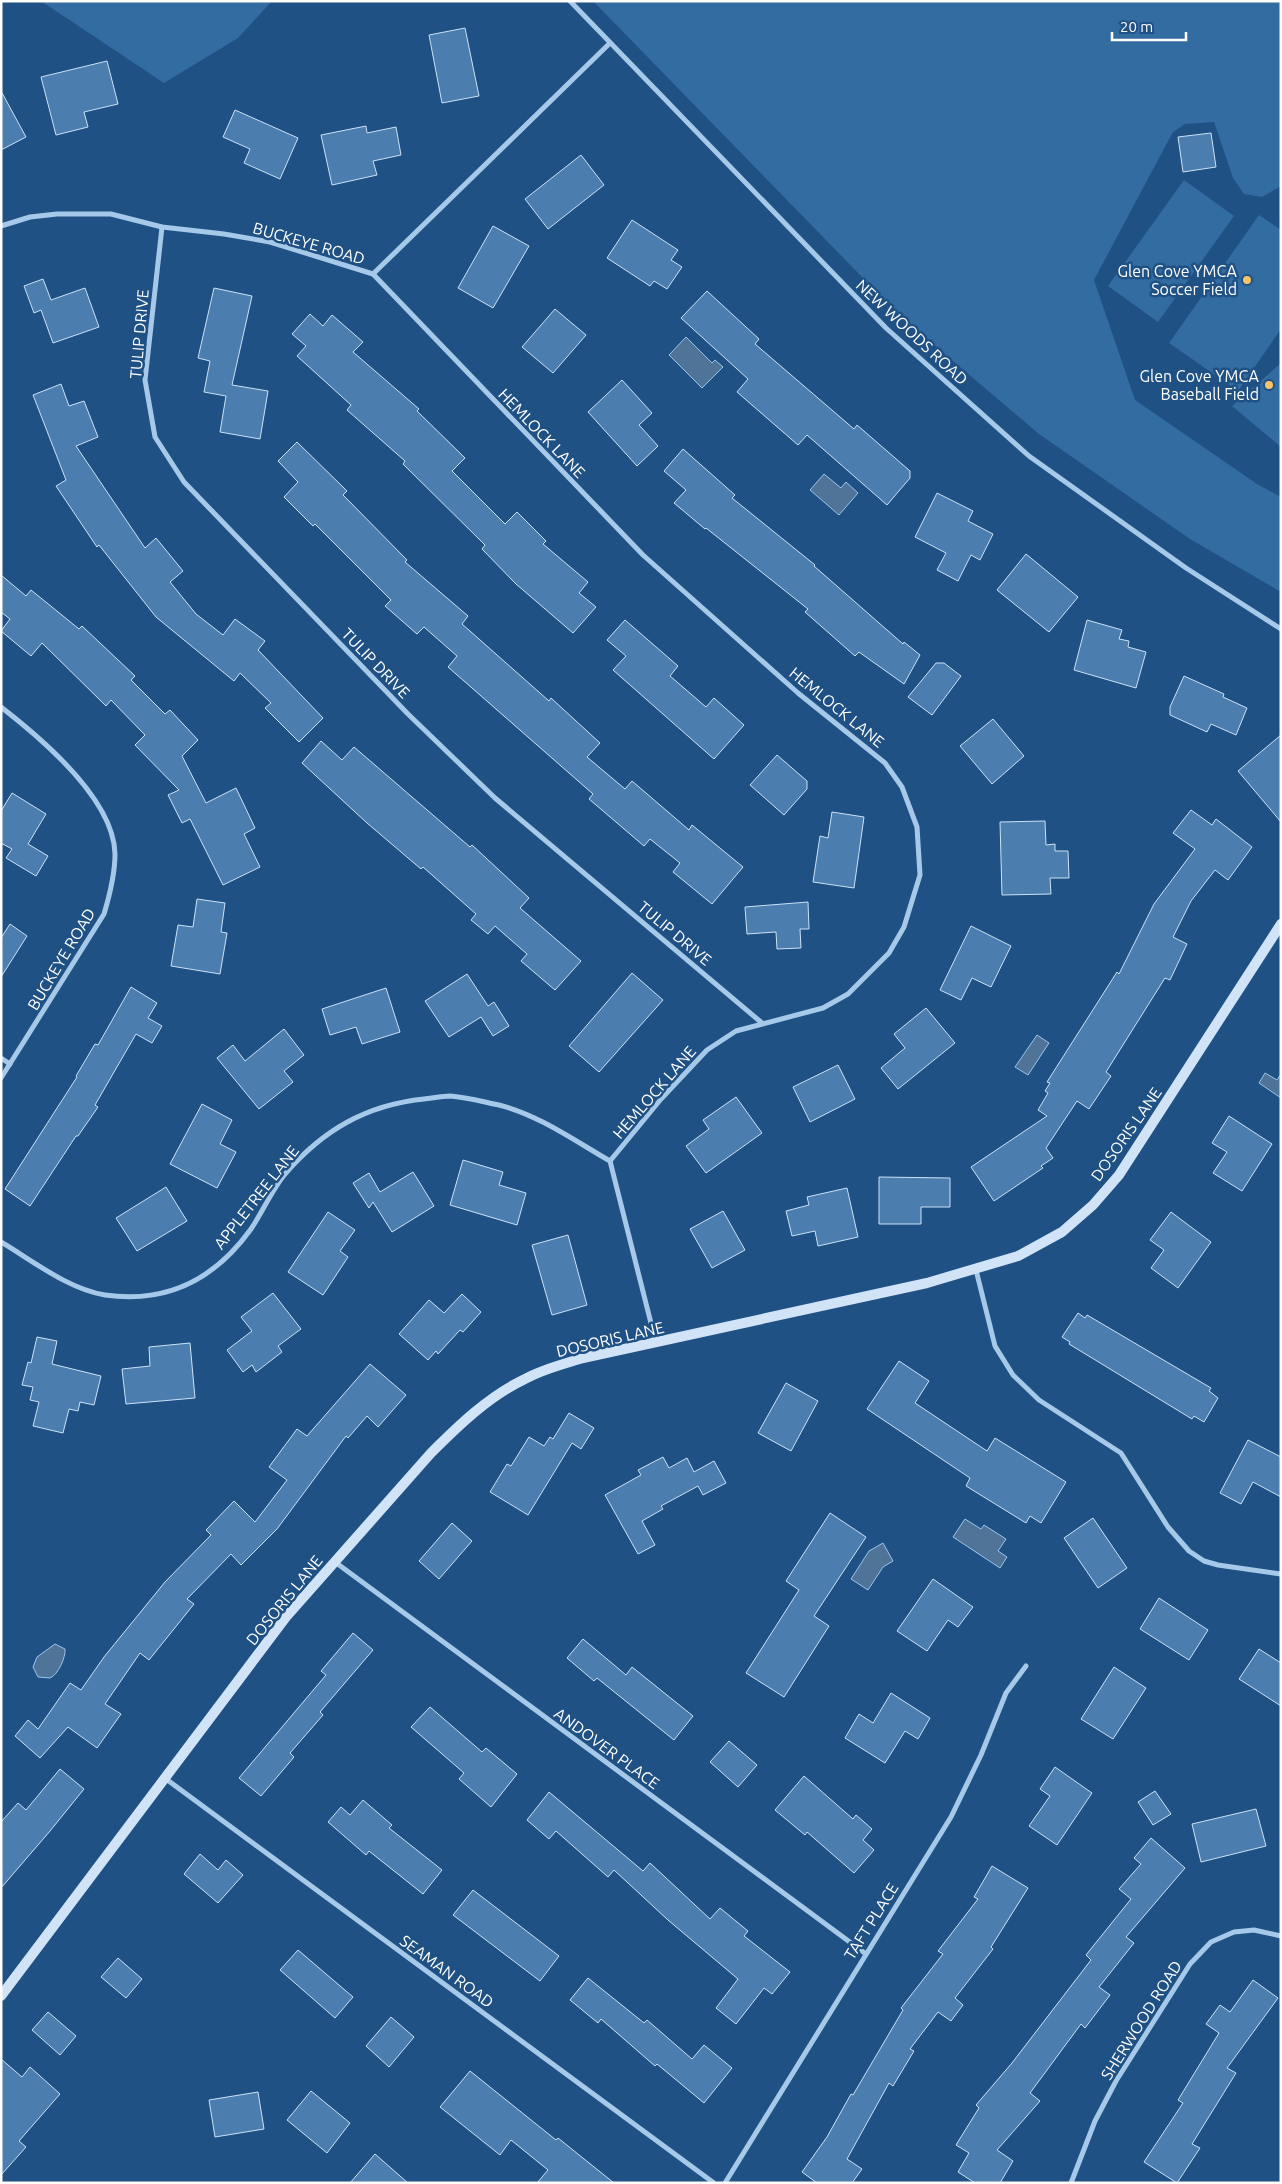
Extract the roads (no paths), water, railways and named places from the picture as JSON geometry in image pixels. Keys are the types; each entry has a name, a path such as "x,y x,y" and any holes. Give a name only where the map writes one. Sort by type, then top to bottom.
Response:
{"street":[{"name":"NEW WOODS ROAD","path":"570,1 886,328 1029,456 1186,568 1281,629"},
{"name":"BUCKEYE ROAD","path":"1,226 30,217 48,215 111,214 162,227 224,234 270,242 373,274 610,43"},
{"name":"TULIP DRIVE","path":"162,227 145,380 155,438 184,482 408,714 495,798 762,1022"},
{"name":"HEMLOCK LANE","path":"373,274 643,555 798,693 885,763 902,787 917,827 920,875 904,927 889,953 848,994 840,999 812,1012 762,1022 736,1031 707,1050 661,1099 610,1161"},
{"name":"BUCKEYE ROAD","path":"1,707 32,731 77,774 106,821 115,852 112,887 104,914 1,1078"},
{"name":"DOSORIS LANE","path":"1,1996 166,1780 286,1617 431,1453 456,1428 500,1393 525,1378 552,1368 583,1358 927,1284 1018,1256 1062,1232 1093,1205 1119,1175 1280,928"},
{"path":"1,1058 10,1064"},
{"name":"APPLETREE LANE","path":"1,1242 76,1286 104,1294 143,1298 188,1286 216,1268 250,1230 284,1176 311,1146 358,1116 396,1102 450,1096 500,1106 537,1120 610,1161"},
{"path":"610,1161 656,1343"},
{"path":"976,1270 995,1346 1013,1375 1039,1400 1121,1453 1168,1527 1189,1551 1204,1561 1218,1565 1281,1574"},
{"name":"ANDOVER PLACE","path":"334,1562 866,1954"},
{"name":"TAFT PLACE","path":"725,2183 951,1817 982,1755 1006,1693 1026,1666"},
{"name":"SEAMAN ROAD","path":"166,1780 714,2183"},
{"name":"SHERWOOD ROAD","path":"1071,2183 1095,2121 1116,2081 1190,1964 1211,1942 1234,1932 1254,1930 1281,1936"}],"place":[{"name":"Glen Cove YMCA Soccer Field","path":"1247,280"},
{"name":"Glen Cove YMCA Baseball Field","path":"1269,385"}]}
